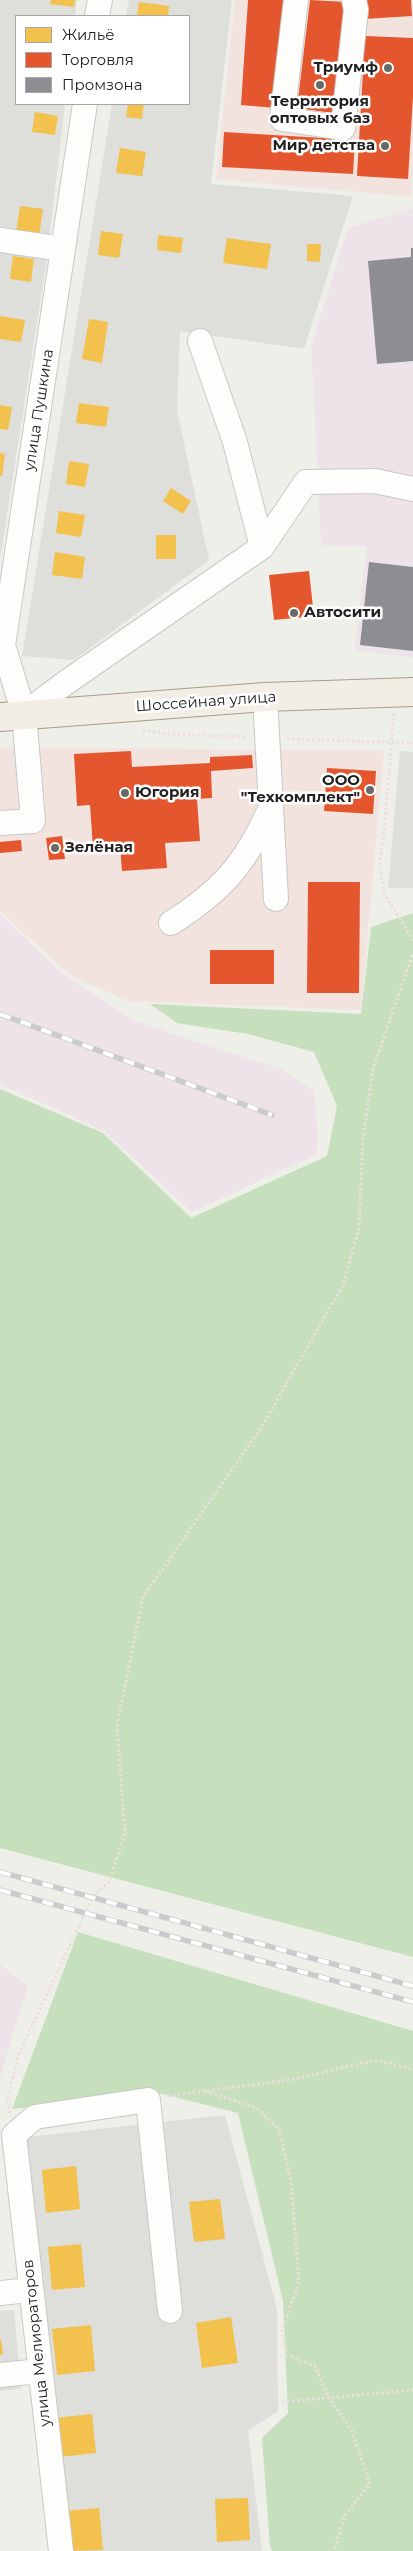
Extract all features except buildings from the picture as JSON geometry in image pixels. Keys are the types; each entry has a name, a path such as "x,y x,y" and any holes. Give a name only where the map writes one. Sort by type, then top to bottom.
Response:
{"main road":[{"name":"Шоссейная улица","path":"12,716 264,697 404,692"}],"street":[{"path":"98,15 100,0"},
{"path":"296,0 282,119 343,128 356,10 354,0"},
{"name":"улица Пушкина","path":"0,823 33,821 12,716 3,645 85,105"},
{"path":"0,240 63,249"},
{"path":"200,341 235,442 262,546"},
{"path":"12,716 64,684 262,546 306,482 375,481 413,489"},
{"path":"264,697 276,899"},
{"path":"171,923 203,902 231,876 254,844 270,810"},
{"path":"14,2135 36,2117 148,2100 170,2312"},
{"name":"улица Мелиораторов","path":"14,2135 39,2370 61,2551"},
{"path":"0,2168 19,2183"},
{"path":"0,2293 30,2290"},
{"path":"0,2374 39,2370"}],"path":[{"path":"404,692 392,742 379,867 385,895 413,940"},
{"path":"142,730 168,734 361,743 413,743"},
{"path":"14,2135 7,2102 18,2056 93,1896 109,1882 125,1832 117,1726 144,1597 261,1428 343,1285 359,1228 363,1139 373,1069 413,953"},
{"path":"148,2100 296,2079 376,2060 413,2069"},
{"path":"205,2091 257,2108 279,2129 291,2181 299,2282 282,2330 287,2354 315,2366 329,2398 351,2429 370,2484 345,2515 334,2551"},
{"path":"282,2402 413,2390"}],"shaded area":[{"path":"0,0 77,0 75,15 15,15 15,105 65,105 49,241 0,234"},
{"path":"129,0 232,0 211,184 353,196 304,349 180,331 177,410 209,560 74,660 22,656 112,105 190,105 190,15 126,15"},
{"name":"Территория оптовых баз","path":"235,0 413,0 413,170 411,197 216,179"},
{"path":"413,208 413,658 354,650 367,547 321,545 311,346 348,228"},
{"path":"0,246 48,253 0,560"},
{"path":"0,747 384,751 361,1010 128,1001 71,976 0,911"},
{"path":"400,751 413,752 413,888 388,888"},
{"path":"0,914 63,974 132,1019 184,1038 279,1068 314,1091 318,1131 317,1154 192,1212 104,1131 0,1084"},
{"path":"0,1965 28,1985 0,2078"},
{"path":"225,2115 277,2309 278,2411 248,2431 262,2551 65,2551 27,2137"},
{"path":"14,2310 21,2389 0,2391 0,2311"}],"green space":[{"path":"413,913 413,1957 0,1848 0,1089 103,1133 191,1218 327,1156 337,1106 314,1052 248,1034 177,1023 150,1004 361,1014 371,927"},
{"path":"78,1932 413,2031 413,2551 272,2551 270,2547 262,2438 288,2413 283,2301 238,2113 154,2092 12,2109"}],"railway":[{"path":"0,1014 272,1115"},
{"path":"0,1872 413,1986"},
{"path":"0,1890 413,2002"}],"place":[{"name":"Триумф","path":"388,68"},
{"name":"Территория оптовых баз","path":"320,85"},
{"name":"Мир детства","path":"385,146"},
{"name":"Автосити","path":"294,613"},
{"name":"ООО \"Техкомплект\"","path":"370,790"},
{"name":"Югория","path":"125,793"},
{"name":"Зелёная","path":"55,848"}]}
